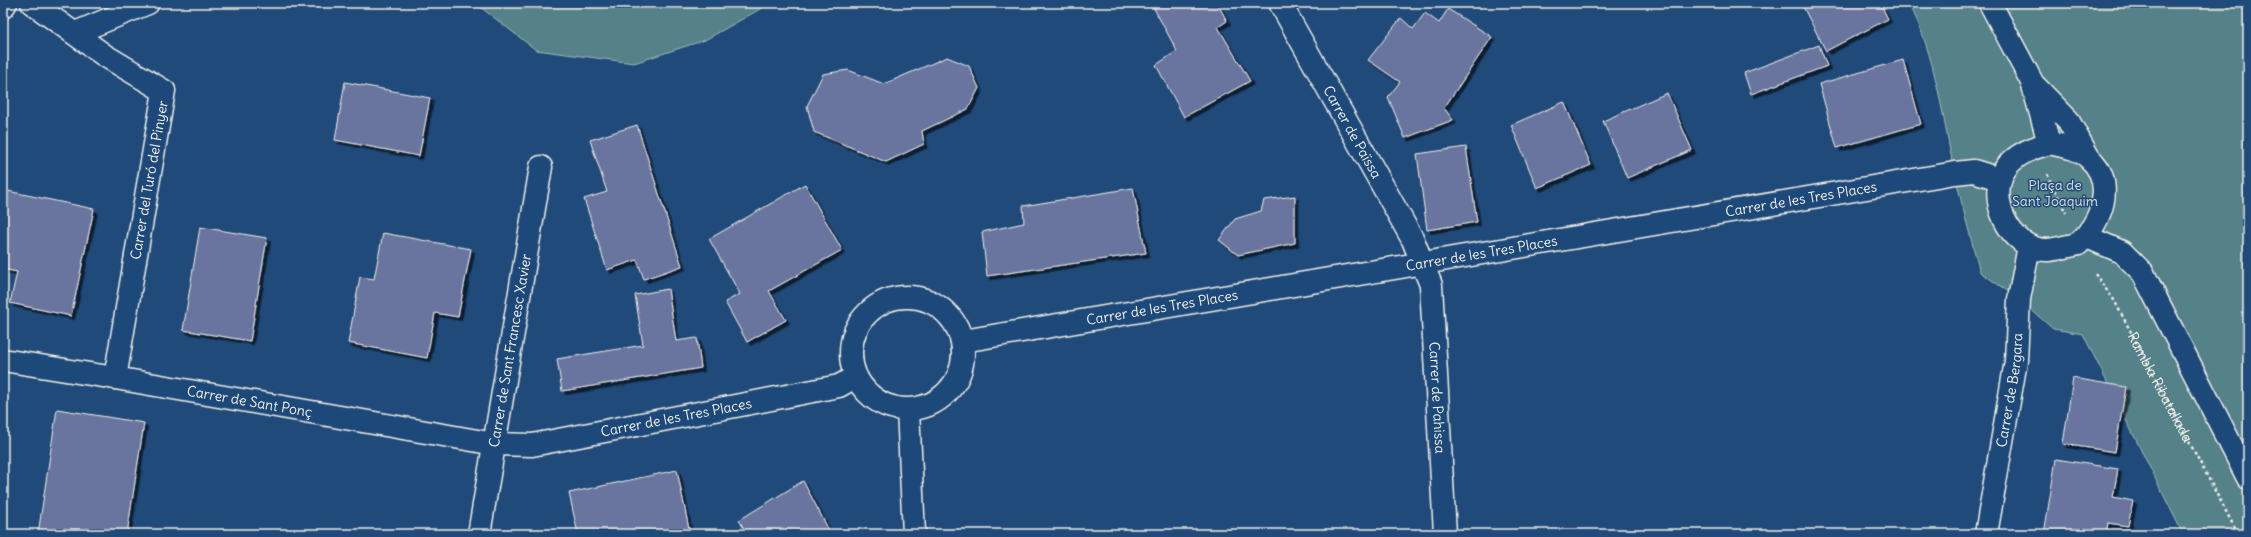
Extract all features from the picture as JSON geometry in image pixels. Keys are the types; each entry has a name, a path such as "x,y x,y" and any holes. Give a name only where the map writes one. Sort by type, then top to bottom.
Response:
{"street":[{"path":"3,7 6,3"},
{"name":"Carrer del Turó del Pinyer","path":"32,3 104,55 164,91 114,378"},
{"path":"75,33 148,3"},
{"name":"Carrer de Païssa","path":"1280,3 1413,240 1422,263"},
{"path":"1990,3 2032,82 2068,120 2089,158 2098,170 2104,201 2099,219 2082,240"},
{"path":"2032,82 2042,145"},
{"path":"2089,158 2071,148 2042,145 2024,152 2009,164 2000,179 1999,204 2003,220 2014,235 2029,246 2047,250 2082,240 2122,252 2143,273 2248,478"},
{"name":"Carrer de Sant Francesc Xavier","path":"480,534 541,166"},
{"name":"Carrer de les Tres Places","path":"963,341 1955,173 1974,171 2000,179"},
{"name":"Carrer de Bergara","path":"1986,534 2016,361 2019,299 2029,246"},
{"name":"Carrer de Pahissa","path":"1422,263 1431,286 1445,534"},
{"path":"913,296 936,304 953,320 963,341 963,361 957,380 944,395 928,406 908,410 887,406 868,395 855,377 850,354 854,330 868,311 889,299 913,296"},
{"name":"Carrer de Sant Ponç","path":"3,360 495,444"},
{"name":"Carrer de les Tres Places","path":"495,444 532,446 840,386 855,377"},
{"path":"908,410 914,534"}],"path":[{"name":"Rambla Ribatallada","path":"2042,145 2082,240 2092,270 2114,300 2238,534"}],"green space":[{"path":"475,3 771,3 705,40 634,63 536,50"},
{"name":"Plaça de Sant Joaquim","path":"1909,3 2248,3 2248,534 2183,534 2083,334 2053,329 2019,299 1980,272 1958,186 1932,65 1926,44"}],"building":[{"path":"1151,3 1217,3 1227,21 1218,27 1250,81 1184,117 1156,65 1177,51"},
{"path":"1801,3 1880,3 1888,19 1826,51"},
{"path":"1448,9 1492,37 1444,108 1453,120 1405,138 1388,97 1400,82 1368,60 1401,18 1413,29 1425,13 1439,23"},
{"path":"1819,45 1827,66 1751,94 1744,73"},
{"path":"947,57 969,66 979,88 968,109 922,131 924,144 886,162 814,132 807,106 823,74 848,70 884,84"},
{"path":"1903,60 1921,124 1837,148 1819,84"},
{"path":"345,82 430,98 419,156 335,140"},
{"path":"1667,93 1692,150 1627,178 1603,121"},
{"path":"1564,102 1591,165 1537,188 1511,125"},
{"path":"637,125 682,266 644,279 637,260 607,270 584,199 607,192 590,140"},
{"path":"1466,147 1477,222 1427,230 1417,154"},
{"path":"805,184 842,250 769,291 786,320 747,342 725,302 740,294 709,239"},
{"path":"1133,188 1146,253 987,276 982,232 1024,223 1023,206"},
{"path":"3,190 94,209 71,316 10,303 17,272 3,269"},
{"path":"1295,196 1295,243 1238,255 1219,240 1235,219 1261,211 1264,200"},
{"path":"200,227 267,238 250,341 183,330"},
{"path":"383,233 471,249 458,317 435,313 427,358 348,343 360,277 374,279"},
{"path":"668,289 676,341 697,338 701,368 562,391 557,359 643,345 635,295"},
{"path":"2073,378 2126,387 2115,452 2063,444"},
{"path":"57,409 144,423 127,534 38,534"},
{"path":"2056,459 2118,469 2113,497 2133,501 2128,526 2108,523 2106,534 2044,534"},
{"path":"677,470 690,534 578,534 569,493"},
{"path":"803,481 831,534 747,534 739,520"}]}
